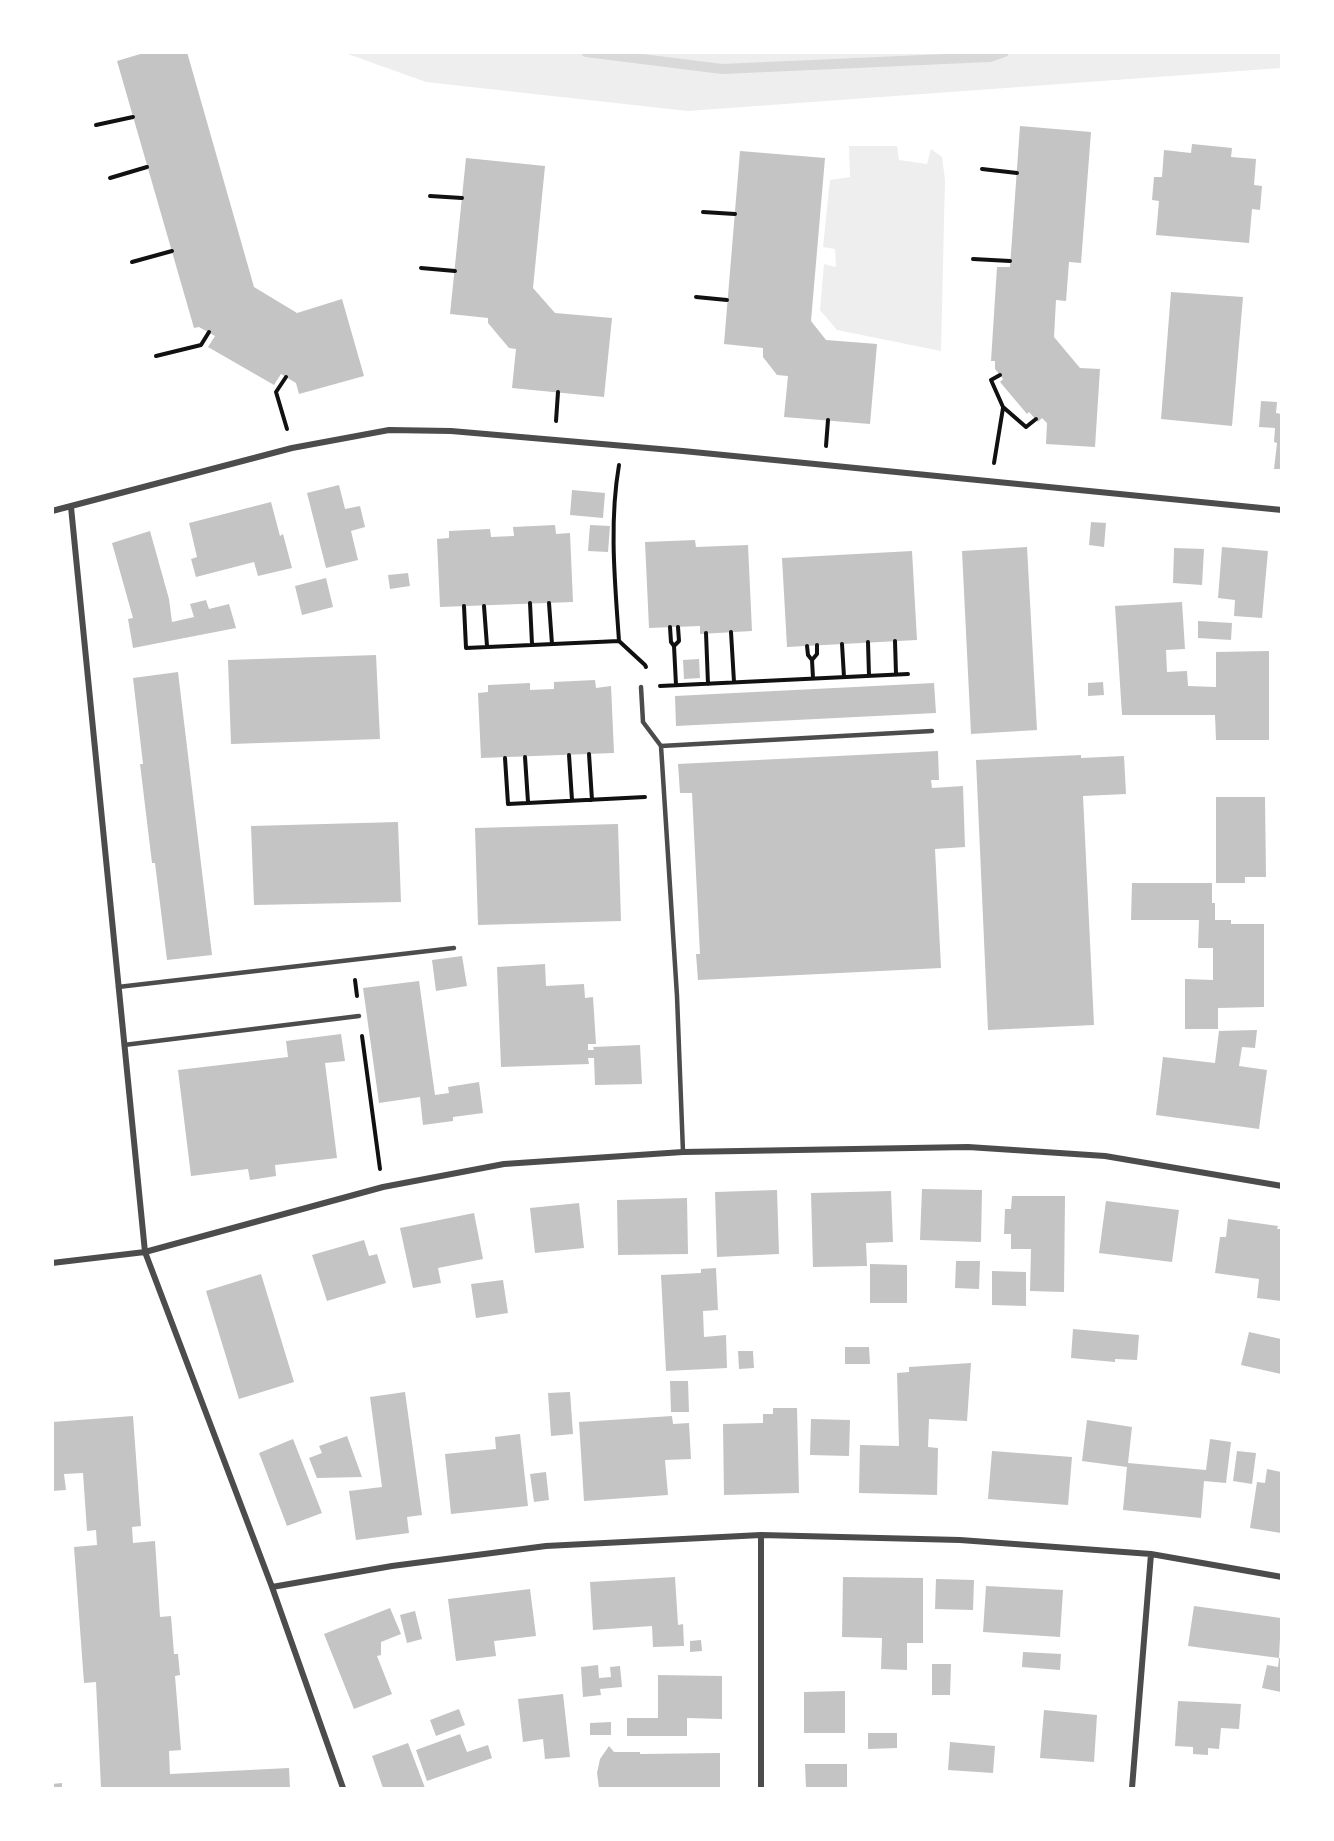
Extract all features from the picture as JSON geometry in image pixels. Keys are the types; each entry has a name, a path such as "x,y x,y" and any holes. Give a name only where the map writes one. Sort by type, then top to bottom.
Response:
{"street":[{"path":"52,511 292,448 390,430 451,431 621,446 1281,510"},
{"path":"71,507 145,1252 272,1587 343,1788"},
{"path":"52,1263 145,1252 383,1187 504,1164 683,1152 979,1148 1105,1156 1281,1186"},
{"path":"272,1587 392,1566 546,1546 761,1535 960,1540 1151,1554 1281,1577"},
{"path":"761,1535 761,1788"},
{"path":"1132,1788 1151,1554"}],"lane":[{"path":"644,686 644,722 661,746 677,996 683,1152"},
{"path":"661,746 932,731"},
{"path":"118,987 454,948"},
{"path":"124,1045 359,1016"}],"path":[{"path":"96,125 133,117"},
{"path":"110,178 147,167"},
{"path":"982,169 1017,173"},
{"path":"430,196 462,198"},
{"path":"703,212 735,214"},
{"path":"132,262 171,251"},
{"path":"973,259 1010,261"},
{"path":"421,268 455,271"},
{"path":"696,297 727,300"},
{"path":"156,356 201,345 209,332"},
{"path":"1000,375 991,380 1003,407 1026,426 1036,419"},
{"path":"286,377 276,392 292,448"},
{"path":"554,440 558,392"},
{"path":"991,481 1003,407"},
{"path":"621,446 616,480 614,552 619,641 645,665 644,686 908,674"},
{"path":"530,603 532,644"},
{"path":"549,603 552,644"},
{"path":"464,606 466,648 619,641"},
{"path":"484,606 487,646"},
{"path":"670,627 671,642 674,646 676,685"},
{"path":"674,646 679,641 678,627"},
{"path":"731,632 734,682"},
{"path":"706,633 708,684"},
{"path":"894,641 896,674"},
{"path":"868,642 869,676"},
{"path":"842,644 844,677"},
{"path":"812,660 817,654 817,645"},
{"path":"807,646 808,655 812,660 813,678"},
{"path":"589,753 592,800"},
{"path":"569,755 572,800"},
{"path":"525,757 528,802"},
{"path":"505,758 508,804 663,796"},
{"path":"353,960 383,1187"}],"shaded area":[{"path":"1281,52 1281,68 688,111 426,82 345,53"},
{"path":"849,146 897,146 899,160 927,164 931,149 942,157 945,180 941,351 837,330 820,310 824,264 836,267 835,249 823,247 830,180 850,177"}],"building":[{"path":"147,52 187,52 254,287 297,313 342,299 364,376 299,394 296,383 281,374 274,385 208,347 215,336 199,327 194,328 117,61"},
{"path":"1020,126 1091,132 1081,263 1069,262 1066,301 1056,300 1054,337 1080,368 1100,369 1095,447 1046,444 1047,423 1042,418 1038,422 1029,412 1027,414 1000,382 1003,379 995,369 995,361 991,361 997,267 1010,267"},
{"path":"1192,144 1232,148 1231,157 1256,159 1254,185 1262,186 1260,210 1252,209 1249,243 1156,235 1159,201 1152,200 1154,177 1162,177 1164,150 1191,153"},
{"path":"740,151 825,158 811,321 826,340 877,344 870,424 784,417 788,376 777,375 763,357 763,348 724,344"},
{"path":"466,158 545,166 533,288 555,313 612,318 604,397 512,388 516,349 509,348 488,323 488,318 450,314"},
{"path":"1171,292 1243,297 1232,426 1161,419"},
{"path":"1261,401 1277,402 1276,413 1281,414 1281,469 1274,469 1277,443 1274,442 1275,428 1259,427"},
{"path":"339,485 345,509 360,506 365,527 351,531 358,560 326,568 307,493"},
{"path":"572,490 605,493 603,518 570,515"},
{"path":"271,502 292,568 258,576 254,562 196,577 191,559 197,557 189,523"},
{"path":"1091,522 1106,523 1104,547 1089,545"},
{"path":"555,525 556,534 570,533 573,602 440,607 437,539 449,538 449,531 490,529 491,537 514,536 513,527"},
{"path":"590,525 610,526 608,552 588,551"},
{"path":"150,531 169,599 172,622 194,617 190,604 206,600 209,609 229,604 236,628 133,648 128,619 133,618 112,543"},
{"path":"695,540 696,547 748,545 752,631 700,634 700,626 649,628 645,542"},
{"path":"1027,547 1037,730 971,734 962,551"},
{"path":"1222,547 1268,551 1262,618 1234,616 1235,600 1218,598"},
{"path":"1174,548 1204,549 1202,585 1173,583"},
{"path":"912,551 917,640 787,647 782,558"},
{"path":"408,573 410,586 390,589 388,575"},
{"path":"326,578 333,607 302,615 295,586"},
{"path":"1182,602 1185,649 1166,650 1167,672 1187,671 1188,686 1216,687 1216,652 1269,651 1269,740 1216,740 1215,715 1122,715 1115,606"},
{"path":"1198,621 1232,623 1231,640 1198,638"},
{"path":"376,655 380,739 231,744 228,660"},
{"path":"699,659 700,678 684,679 683,660"},
{"path":"178,672 212,955 167,960 140,764 143,764 133,678"},
{"path":"595,680 596,688 611,686 614,753 481,758 478,693 488,692 488,685 530,683 530,690 554,689 554,682"},
{"path":"1103,682 1104,695 1088,696 1088,683"},
{"path":"934,683 936,713 676,726 675,696"},
{"path":"938,751 939,780 931,780 932,788 963,786 965,847 935,849 941,968 698,980 696,954 700,954 692,793 680,793 678,764"},
{"path":"1081,755 1081,758 1124,756 1126,794 1083,796 1094,1025 988,1030 976,760"},
{"path":"1216,797 1265,797 1266,877 1245,877 1245,883 1216,883"},
{"path":"398,822 401,902 254,905 251,826"},
{"path":"618,824 621,921 478,925 475,828"},
{"path":"1132,883 1212,883 1215,920 1231,920 1231,924 1264,924 1264,1007 1218,1008 1218,1029 1185,1029 1185,979 1213,980 1213,948 1198,948 1199,920 1131,920"},
{"path":"462,956 467,986 436,991 432,960"},
{"path":"545,964 546,986 584,984 585,998 593,997 596,1044 588,1044 588,1050 594,1050 593,1047 640,1045 642,1084 595,1085 594,1058 588,1058 589,1064 501,1067 497,967"},
{"path":"419,981 435,1095 449,1093 448,1087 479,1082 483,1113 453,1117 453,1121 423,1125 420,1097 379,1103 363,988"},
{"path":"1257,1030 1255,1048 1242,1047 1239,1066 1267,1070 1259,1129 1156,1115 1163,1057 1215,1063 1219,1031"},
{"path":"341,1034 345,1061 325,1063 337,1158 275,1165 276,1176 250,1180 248,1169 191,1176 178,1070 288,1057 286,1041"},
{"path":"922,1189 982,1190 981,1242 920,1240"},
{"path":"777,1190 779,1254 717,1257 715,1192"},
{"path":"891,1191 893,1242 866,1243 867,1266 813,1267 811,1193"},
{"path":"1012,1196 1065,1196 1064,1292 1030,1291 1031,1249 1011,1249 1011,1234 1004,1234 1005,1209 1011,1209"},
{"path":"687,1198 688,1254 618,1255 617,1200"},
{"path":"1106,1201 1179,1210 1172,1262 1099,1253"},
{"path":"579,1203 584,1248 535,1253 530,1208"},
{"path":"474,1213 483,1259 438,1268 441,1283 413,1288 400,1228"},
{"path":"1228,1219 1278,1226 1277,1229 1281,1229 1281,1301 1257,1298 1259,1279 1215,1273 1220,1237 1226,1237"},
{"path":"364,1240 369,1256 377,1254 386,1283 327,1301 312,1255"},
{"path":"956,1261 980,1261 979,1289 955,1288"},
{"path":"870,1264 907,1265 907,1303 870,1303"},
{"path":"716,1268 718,1310 703,1311 704,1337 726,1335 727,1368 666,1371 661,1275 701,1273 701,1269"},
{"path":"992,1271 1026,1272 1026,1306 992,1305"},
{"path":"261,1274 294,1382 239,1399 206,1291"},
{"path":"503,1280 508,1313 476,1318 471,1284"},
{"path":"1073,1329 1139,1335 1137,1360 1115,1359 1115,1362 1071,1358"},
{"path":"1249,1332 1281,1339 1281,1374 1241,1365"},
{"path":"845,1347 869,1347 870,1364 845,1364"},
{"path":"738,1351 753,1351 754,1368 739,1369"},
{"path":"971,1363 967,1421 929,1419 928,1447 938,1448 937,1495 859,1493 860,1445 899,1446 897,1373 909,1372 909,1367"},
{"path":"670,1381 688,1381 689,1412 671,1412"},
{"path":"405,1392 422,1515 407,1517 409,1533 356,1540 349,1491 382,1487 370,1397"},
{"path":"570,1392 573,1434 551,1436 548,1393"},
{"path":"773,1408 797,1408 799,1493 724,1495 723,1424 763,1423 763,1414 773,1414"},
{"path":"133,1416 141,1526 132,1527 133,1543 155,1541 160,1617 171,1616 174,1654 178,1654 180,1675 175,1676 181,1750 169,1751 170,1774 289,1768 290,1788 101,1788 96,1682 84,1683 74,1547 97,1545 96,1530 87,1531 83,1473 64,1474 66,1490 52,1491 52,1422"},
{"path":"672,1416 673,1424 689,1423 691,1459 665,1460 668,1495 584,1501 579,1422"},
{"path":"811,1419 850,1420 849,1456 810,1455"},
{"path":"1087,1420 1132,1427 1128,1463 1206,1470 1210,1439 1231,1442 1226,1483 1204,1481 1201,1518 1123,1510 1127,1467 1082,1461"},
{"path":"520,1434 528,1506 451,1514 445,1454 496,1449 495,1437"},
{"path":"347,1436 362,1477 317,1478 309,1458 322,1453 319,1446"},
{"path":"293,1439 322,1513 287,1526 259,1453"},
{"path":"992,1451 1072,1457 1068,1505 988,1499"},
{"path":"1237,1451 1256,1453 1252,1484 1233,1481"},
{"path":"1267,1469 1281,1472 1281,1533 1250,1528 1257,1482 1265,1483"},
{"path":"546,1472 549,1500 534,1502 530,1474"},
{"path":"675,1577 678,1625 683,1624 684,1646 653,1647 652,1626 593,1630 590,1582"},
{"path":"843,1577 923,1578 923,1643 907,1643 907,1670 881,1669 882,1638 842,1637"},
{"path":"936,1579 974,1580 973,1610 935,1609"},
{"path":"986,1586 1063,1590 1060,1637 983,1632"},
{"path":"530,1589 536,1636 494,1641 496,1656 456,1661 448,1599"},
{"path":"1194,1606 1281,1618 1279,1658 1188,1646"},
{"path":"390,1608 401,1634 381,1642 381,1655 377,1656 392,1694 354,1709 324,1634"},
{"path":"415,1611 422,1639 407,1643 400,1615"},
{"path":"701,1640 702,1651 690,1652 690,1641"},
{"path":"1023,1652 1061,1654 1060,1670 1022,1667"},
{"path":"1279,1658 1281,1658 1281,1692 1262,1688 1267,1665 1278,1667"},
{"path":"932,1664 951,1664 950,1695 932,1695"},
{"path":"598,1665 599,1678 611,1677 610,1667 620,1666 622,1687 600,1689 601,1695 583,1697 581,1667"},
{"path":"658,1675 722,1676 722,1719 687,1718 687,1736 627,1736 627,1718 658,1718"},
{"path":"845,1691 845,1733 804,1733 804,1692"},
{"path":"563,1694 570,1757 545,1759 543,1739 523,1742 518,1699"},
{"path":"1178,1701 1241,1704 1239,1729 1221,1728 1219,1749 1208,1748 1208,1755 1193,1754 1193,1747 1175,1746"},
{"path":"459,1709 465,1725 436,1736 430,1720"},
{"path":"1044,1710 1097,1715 1094,1762 1040,1758"},
{"path":"611,1722 611,1735 590,1735 590,1723"},
{"path":"868,1733 897,1733 897,1748 868,1749"},
{"path":"460,1734 467,1752 488,1745 492,1758 427,1781 416,1750"},
{"path":"950,1742 995,1746 993,1773 948,1770"},
{"path":"408,1743 425,1788 383,1788 372,1756"},
{"path":"609,1746 614,1752 640,1752 640,1754 720,1753 720,1788 599,1788 597,1773 600,1759"},
{"path":"805,1764 847,1764 847,1788 806,1788"},
{"path":"62,1783 62,1788 52,1788 52,1784"}],"waterway":[{"path":"586,52 722,69 990,57 1004,52"}]}
